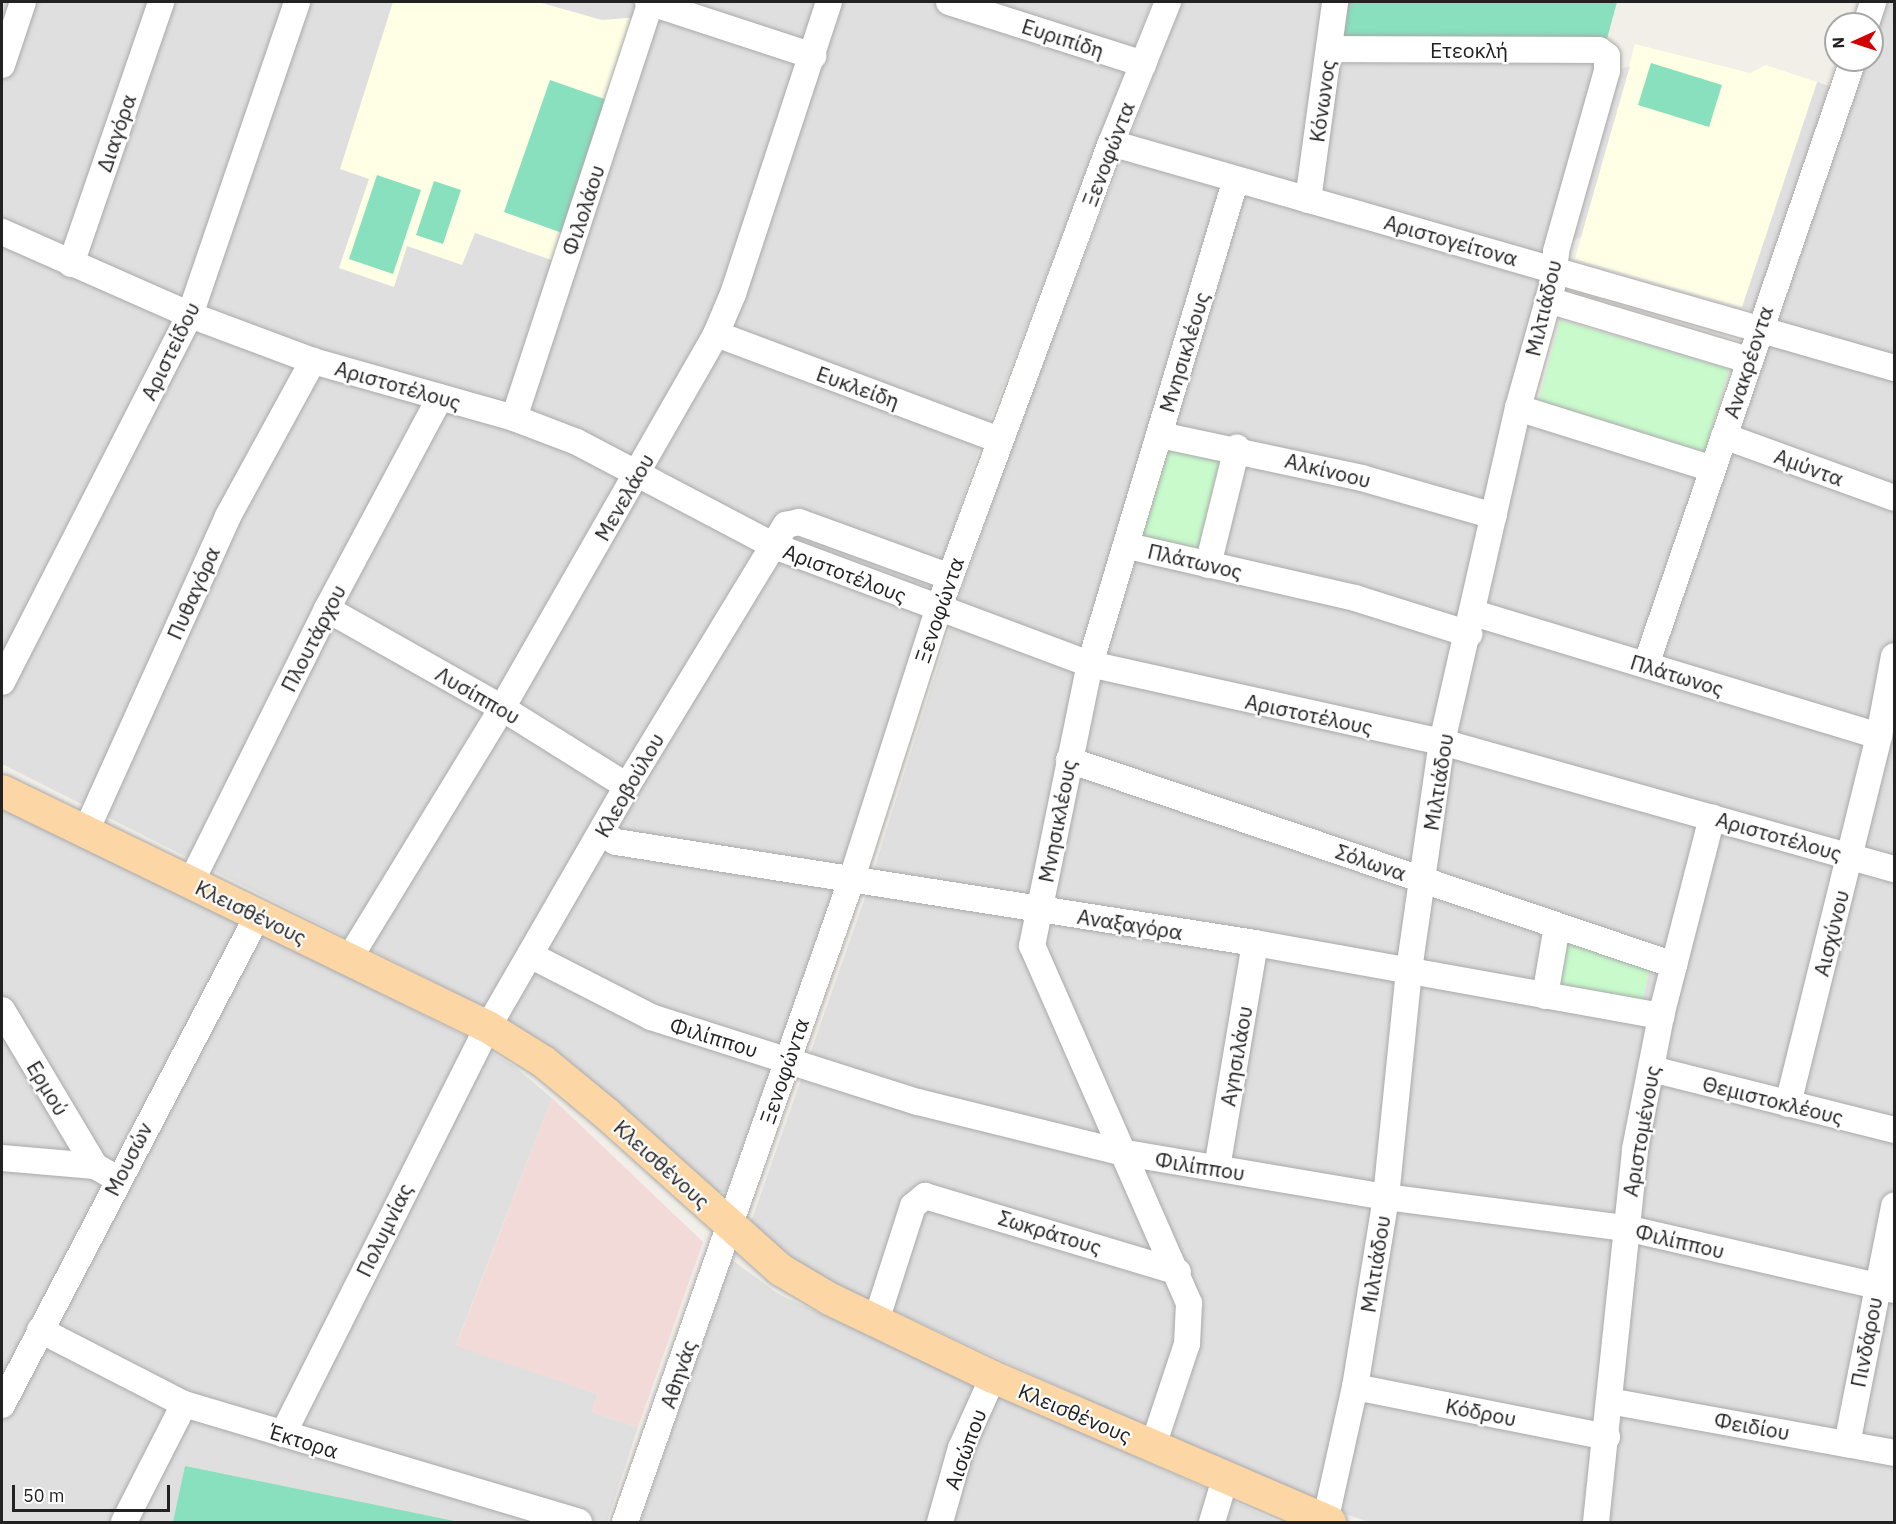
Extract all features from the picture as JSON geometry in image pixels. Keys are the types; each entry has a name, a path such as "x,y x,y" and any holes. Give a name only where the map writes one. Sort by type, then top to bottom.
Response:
{"main road":[{"name":"Κλεισθένους","path":"2,790 488,1027 544,1062 730,1226 804,1284 993,1377 1326,1522"}],"street":[{"path":"2,65 23,2"},
{"name":"Διαγόρα","path":"71,264 161,2"},
{"name":"Αριστείδου","path":"2,682 190,315 297,2"},
{"path":"650,2 813,56"},
{"name":"Φιλολάου","path":"514,418 650,2"},
{"name":"Μενελάου","path":"349,959 502,708 716,334 733,294 829,2"},
{"name":"Ευριπίδη","path":"949,2 1143,64"},
{"name":"Ξενοφώντα","path":"730,1226 852,878 938,610 999,440 1111,143 1168,2"},
{"name":"Κόνωνος","path":"1308,200 1335,2"},
{"name":"Ετεοκλή","path":"1329,50 1599,50 1607,56"},
{"name":"Μιλτιάδου","path":"1326,1522 1355,1387 1386,1197 1410,970 1443,742 1472,623 1518,408 1607,71 1607,56"},
{"name":"Ανακρέοντα","path":"1646,665 1748,360 1849,72"},
{"name":"Αριστογείτονα","path":"1111,143 1553,269 1758,331 1894,368"},
{"name":"Μνησικλέους","path":"1153,1446 1191,1324 1190,1303 1178,1272 1120,1152 1032,946 1090,664 1128,546 1236,179"},
{"name":"Αριστοτέλους","path":"2,232 190,315 313,361 514,418 577,442 638,472 774,546 938,610 1090,664 1443,742 1894,869"},
{"path":"1548,300 1748,360"},
{"name":"Ευκλείδη","path":"716,334 999,440"},
{"name":"Πυθαγόρα","path":"86,831 228,516 313,361"},
{"name":"Πλουτάρχου","path":"191,882 327,609 440,397"},
{"path":"1518,408 1713,469"},
{"name":"Αλκίνοου","path":"1160,435 1237,448 1494,516"},
{"name":"Αμύντα","path":"1724,436 1894,498"},
{"path":"1208,565 1237,448"},
{"name":"Κλεοβούλου","path":"488,1027 627,786 786,525 799,522 950,577"},
{"name":"Πλάτωνος","path":"1128,546 1472,623 1646,665 1880,736"},
{"name":"Λυσίππου","path":"327,609 502,708 627,786"},
{"name":"Αισχύνου","path":"1788,1104 1880,736 1894,656"},
{"name":"Σόλωνα","path":"1069,760 1674,965"},
{"name":"Αριστομένους","path":"1596,1522 1635,1149 1661,1016 1713,817"},
{"name":"Αναξαγόρα","path":"601,833 616,842 1255,943 1661,1016"},
{"name":"Μουσών","path":"2,1405 118,1178 258,915"},
{"path":"1545,996 1557,926"},
{"name":"Αγησιλάου","path":"1217,1168 1255,943"},
{"name":"Φιλίππου","path":"530,955 635,1011 918,1102 1120,1152 1386,1197 1626,1228 1886,1288"},
{"name":"Ερμού","path":"2,1010 95,1167"},
{"name":"Πολυμνίας","path":"283,1434 488,1027"},
{"name":"Θεμιστοκλέους","path":"1652,1069 1894,1130"},
{"path":"2,1158 95,1167 118,1178"},
{"name":"Σωκράτους","path":"876,1321 913,1206 922,1197 932,1195 1178,1272"},
{"name":"Πινδάρου","path":"1847,1444 1886,1288 1894,1206"},
{"name":"Αθηνάς","path":"625,1522 730,1226"},
{"name":"Έκτορα","path":"40,1330 184,1404 579,1522"},
{"name":"Αισώπου","path":"940,1522 961,1448 993,1377"},
{"name":"Κόδρου","path":"1355,1387 1606,1437"},
{"name":"Φειδίου","path":"1609,1401 1894,1454"},
{"path":"123,1522 184,1404"},
{"path":"1212,1522 1225,1479"}],"shaded area":[{"path":"2,2 1152,2 978,452 836,891 726,1192 718,1192 602,1091 504,1017 2,764"},
{"path":"393,2 538,2 602,20 639,17 560,263 475,233 462,265 407,246 394,287 339,268 369,179 340,169"},
{"path":"1182,2 1340,2 1605,46 1508,415 1718,481 1770,316 1742,307 1817,82 1832,87 1838,72 1884,72 1884,12 1868,12 1864,2 1894,2 1894,1522 1369,1522 1312,1503 814,1274 750,1225 867,892 962,589 1022,419"},
{"path":"1635,44 1750,73 1766,65 1817,82 1742,307 1575,259"},
{"path":"1630,66 1581,237 1562,247 1612,72"},
{"path":"809,532 909,567 904,582 804,545"},
{"path":"2,803 469,1038 514,1066 552,1098 456,1345 598,1394 592,1412 638,1427 607,1522 2,1522"},
{"path":"552,1098 703,1242 638,1427 592,1412 598,1394 456,1346"},
{"path":"732,1260 780,1295 1279,1522 640,1522"}],"green space":[{"path":"1340,2 1617,2 1605,46 1335,45"},
{"path":"1651,63 1722,85 1709,127 1638,105"},
{"path":"550,80 610,101 565,234 504,212"},
{"path":"377,175 421,190 393,274 349,259"},
{"path":"434,181 461,190 443,244 416,235"},
{"path":"1560,320 1729,369 1704,455 1538,403"},
{"path":"1168,446 1227,458 1201,554 1140,538"},
{"path":"1560,937 1650,968 1643,1000 1552,986"},
{"path":"185,1466 459,1522 173,1522"}]}
